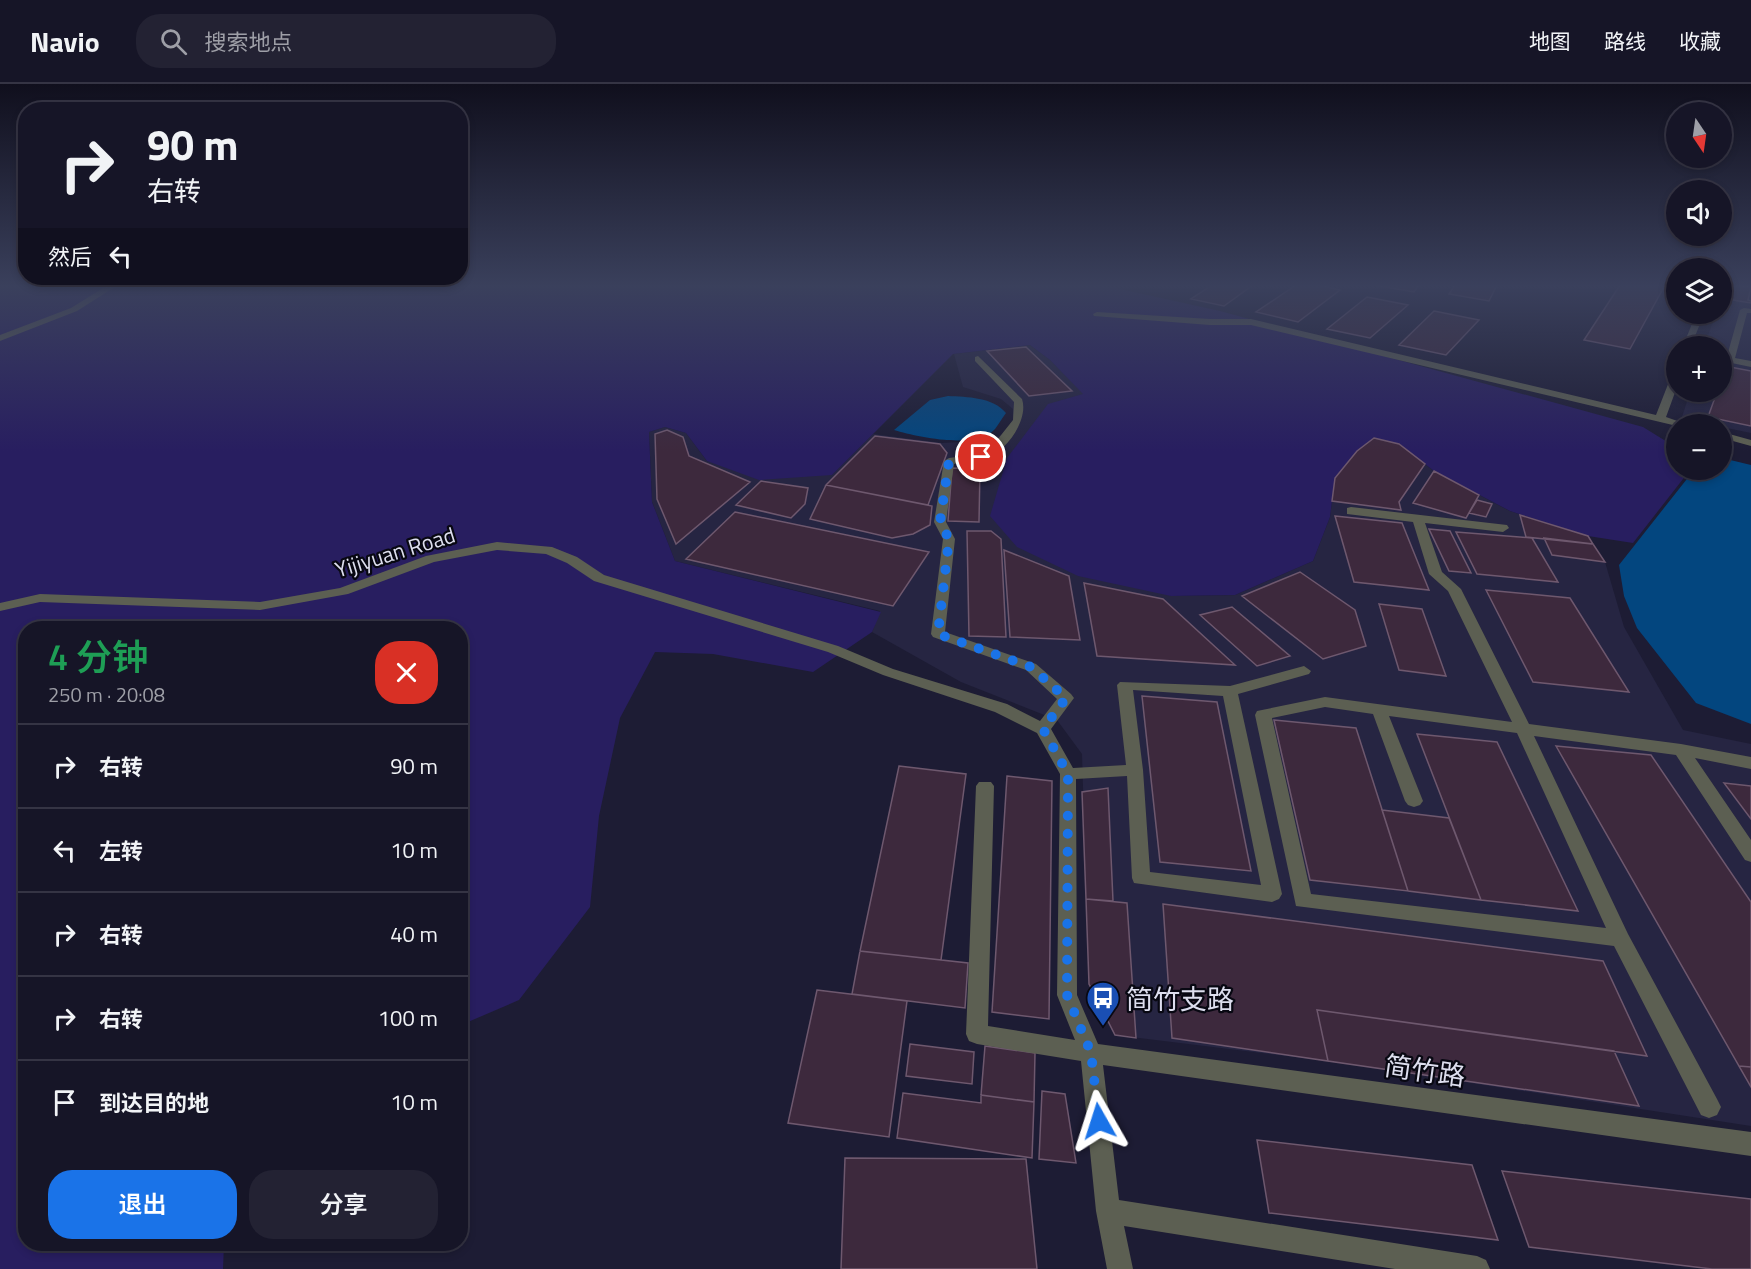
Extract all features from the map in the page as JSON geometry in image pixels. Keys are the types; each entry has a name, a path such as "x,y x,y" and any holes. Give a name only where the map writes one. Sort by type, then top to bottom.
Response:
{"street":[{"path":"1328,340 1666,420"},
{"path":"978,359 1019,401 1018,420 994,451 981,457 949,461 940,522 949,539 938,634 1031,667 1066,698 1043,729 1068,774 1067,995 1091,1053 1108,1211 1120,1269"},
{"path":"1732,360 1751,364"},
{"path":"1660,419 1666,402"},
{"path":"1732,438 1751,443"},
{"path":"1350,511 1503,528"},
{"path":"1418,519 1436,574 1454,589 1523,729 1620,938 1709,1107"},
{"name":"Yijiyuan Road","path":"0,607 40,598 260,606 343,591 431,559 497,546 534,548 548,550 572,560 599,578 833,649 888,672 1001,708 1043,729"},
{"path":"1230,691 1272,894 1142,878 1135,770 1125,685 1230,691 1304,670"},
{"path":"1620,938 1303,901 1263,715 1325,702 1681,750 1751,764"},
{"path":"1379,709 1414,801"},
{"path":"1681,750 1751,855"},
{"path":"1068,774 1135,770"},
{"name":"简竹路","path":"985,786 977,1034 1091,1053 1751,1144"},
{"path":"1108,1211 1478,1269"}],"shaded area":[{"path":"0,340 1327,340 1643,427 1666,441 1666,480 1682,480 1633,543 1588,536 1510,511 1434,471 1399,444 1374,438 1357,451 1335,478 1330,517 1313,561 1235,595 1171,596 1078,576 1017,547 990,516 1007,458 1048,404 1083,394 1050,360 1030,345 953,354 832,475 759,480 707,461 686,433 665,427 649,432 652,502 675,561 881,612 872,632 813,672 713,654 655,652 620,718 599,816 590,907 519,1000 468,1022 468,621 18,621 18,1251 224,1251 223,1269 0,1269"},
{"path":"1732,340 1751,340 1751,433 1732,429 1732,414 1683,414 1687,402 1732,402"},
{"path":"1030,345 1050,360 1084,394 1171,596 1235,595 1313,561 1330,517 1335,478 1357,451 1374,438 1399,444 1434,471 1510,511 1588,536 1605,562 1624,627 1683,730 1751,744 1751,1126 1328,1061 1115,1035 1089,984 1082,754 1057,720 961,682 872,632 880,611 675,561 652,502 649,432 665,427 686,433 707,461 832,475 873,434 942,443 979,441 1002,435 1013,420 1013,409 1001,399 963,387 954,354"}],"water":[{"path":"948,396 987,401 1006,413 995,429 975,439 946,440 894,430 930,400"},
{"path":"1732,460 1751,465 1751,724 1696,703 1637,628 1624,596 1619,565 1686,480 1732,480"}],"building":[{"path":"1404,340 1460,340 1446,355 1399,345"},
{"path":"1586,340 1635,340 1630,349"},
{"path":"1026,347 1072,391 1029,396 987,351"},
{"path":"1732,367 1751,371 1751,426 1732,422 1732,414 1709,414 1713,402 1732,402"},
{"path":"667,430 683,437 689,456 750,482 676,544 657,499 655,434"},
{"path":"875,436 940,444 947,453 928,505 826,485"},
{"path":"1374,438 1399,444 1425,464 1399,502 1401,510 1332,501 1335,478 1357,451"},
{"path":"952,468 980,469 979,522 948,521"},
{"path":"1434,471 1479,495 1466,518 1413,503"},
{"path":"761,481 808,488 805,504 791,518 736,505"},
{"path":"826,485 932,506 930,525 913,534 892,538 810,519"},
{"path":"1477,500 1492,504 1486,517 1469,513"},
{"path":"735,512 929,552 893,606 686,559"},
{"path":"1520,515 1588,536 1593,544 1526,537"},
{"path":"1335,516 1402,523 1429,590 1354,582"},
{"path":"1429,529 1450,531 1471,573 1449,571"},
{"path":"967,531 991,531 1001,539 1006,637 969,636"},
{"path":"1456,532 1532,538 1558,582 1477,574"},
{"path":"1544,538 1593,544 1605,562 1552,555"},
{"path":"1004,550 1069,576 1080,640 1010,637"},
{"path":"1300,572 1355,610 1366,646 1323,659 1242,596"},
{"path":"1084,583 1163,599 1235,665 1097,656"},
{"path":"1486,590 1570,598 1629,692 1533,682"},
{"path":"1379,604 1422,609 1446,676 1399,670"},
{"path":"1232,607 1290,656 1257,666 1200,615"},
{"path":"1142,696 1217,702 1251,871 1160,862"},
{"path":"1274,720 1356,728 1408,891 1310,880"},
{"path":"1417,734 1497,742 1578,911 1481,900"},
{"path":"1556,746 1651,755 1751,902 1751,1067 1739,1066"},
{"path":"899,766 966,774 941,960 860,951"},
{"path":"1007,776 1052,781 1049,1019 992,1012"},
{"path":"1724,783 1751,786 1751,819"},
{"path":"1108,788 1113,901 1086,899 1082,792"},
{"path":"1382,810 1449,818 1481,900 1408,891"},
{"path":"1086,899 1127,903 1136,1038 1115,1035 1089,984"},
{"path":"1163,904 1603,961 1647,1056 1317,1010 1328,1061 1172,1038"},
{"path":"860,951 968,963 965,1008 852,994"},
{"path":"817,990 907,1001 889,1137 788,1123"},
{"path":"1317,1010 1614,1051 1639,1106 1328,1061"},
{"path":"910,1044 974,1052 972,1084 906,1076"},
{"path":"985,1046 1035,1053 1034,1102 981,1095"},
{"path":"1739,1066 1751,1067 1751,1087"},
{"path":"1042,1091 1065,1094 1076,1163 1039,1159"},
{"path":"903,1093 981,1103 981,1095 1034,1102 1032,1158 897,1138"},
{"path":"1257,1140 1472,1165 1498,1240 1269,1213"},
{"path":"845,1158 1026,1159 1037,1269 841,1269"},
{"path":"1502,1171 1751,1199 1751,1269 1712,1269 1529,1247"}],"place":[{"name":"简竹支路","path":"1103,1027"}],"route":[{"path":"981,457 949,461 940,522 949,539 938,634 1031,667 1066,698 1043,729 1068,774 1067,995 1091,1053 1099,1121"}]}
